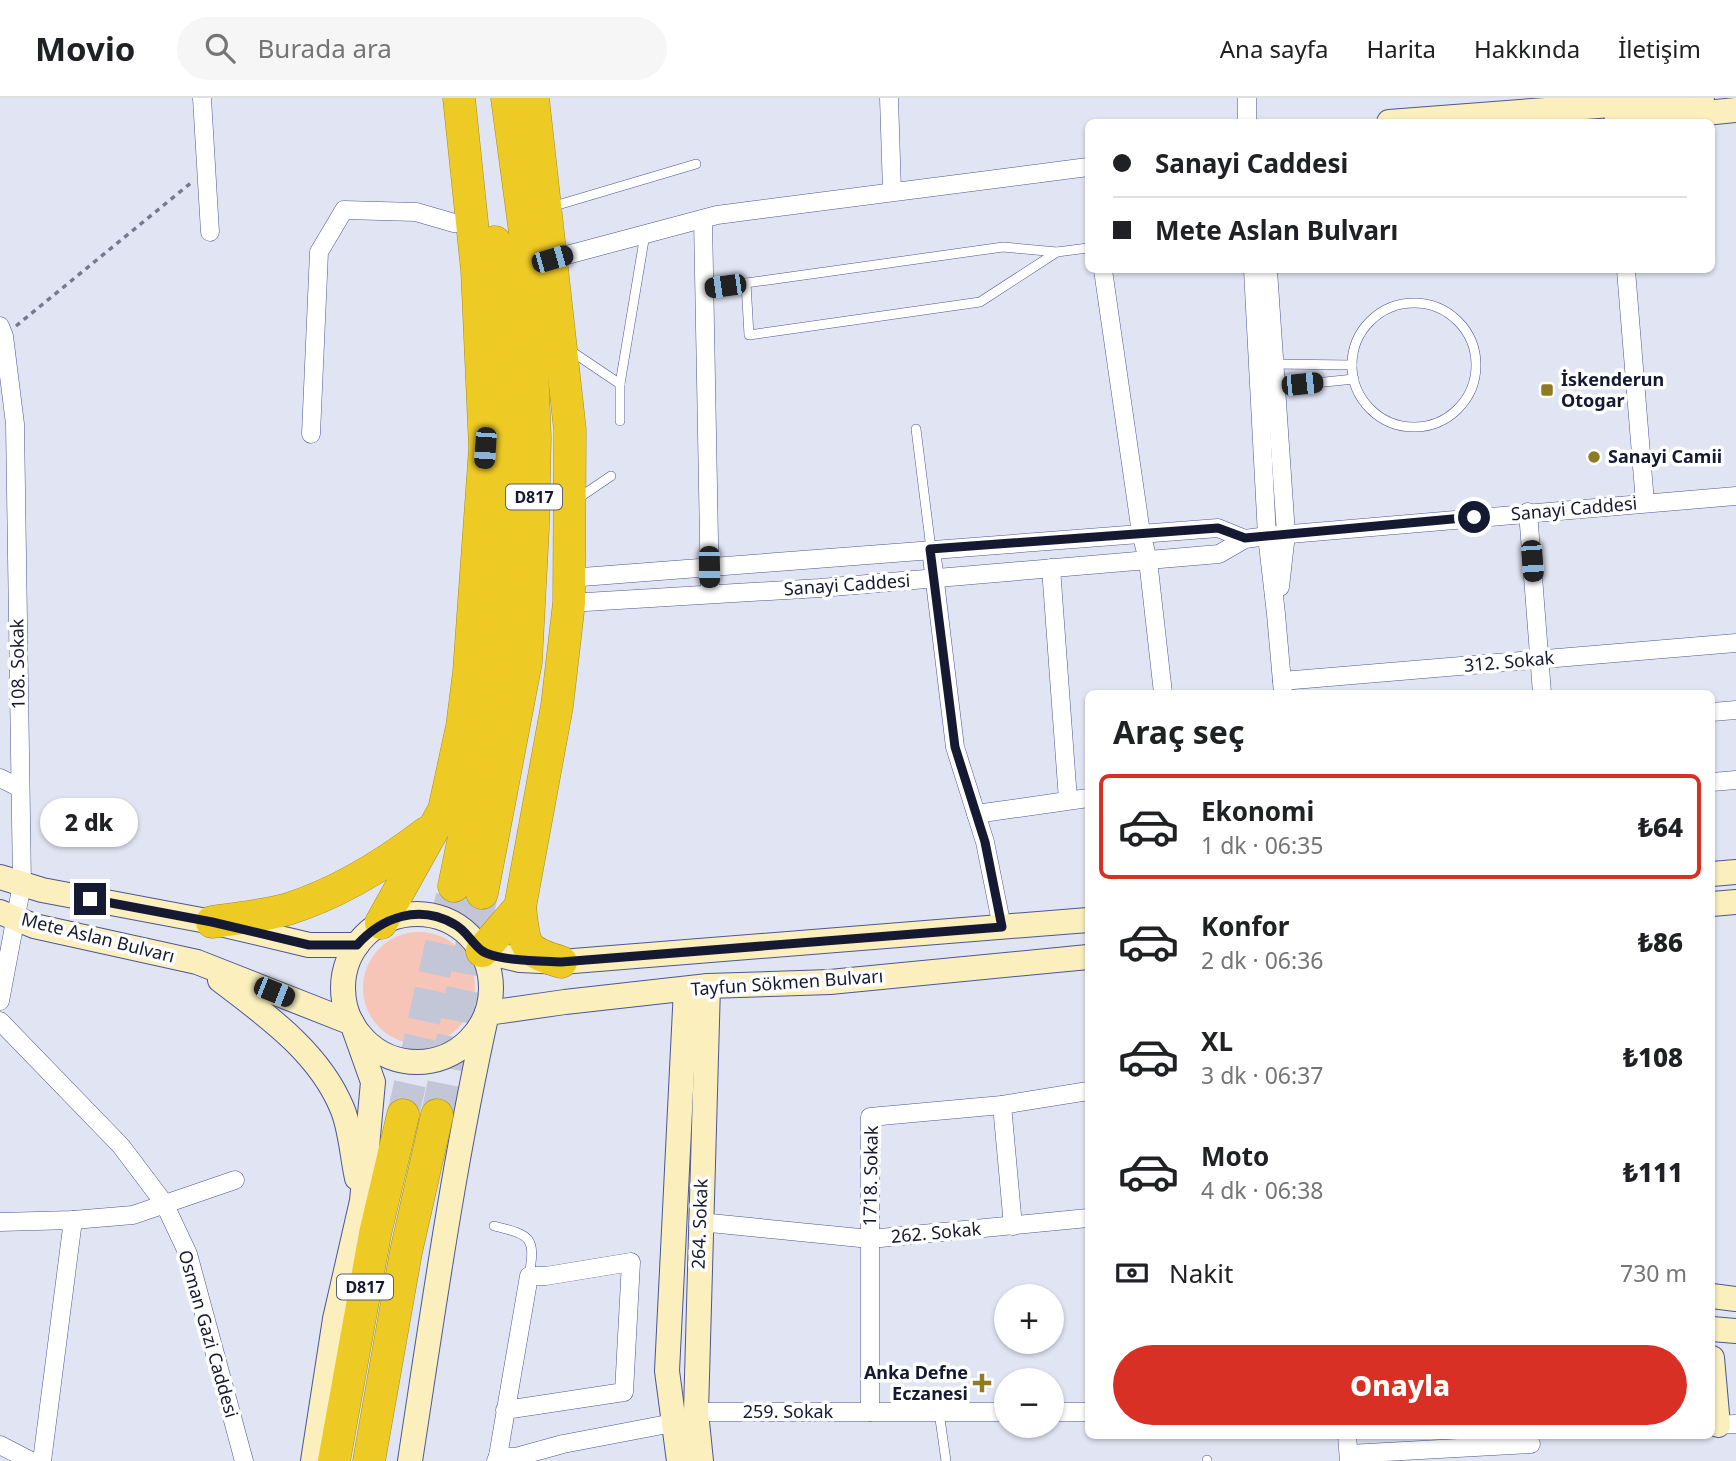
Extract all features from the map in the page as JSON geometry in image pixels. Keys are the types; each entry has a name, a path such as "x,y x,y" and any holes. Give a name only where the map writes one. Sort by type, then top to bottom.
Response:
{"highway":[{"path":"381,923 444,810 469,673 485,448 477,270 459,98"},
{"name":"D817","path":"476,98 510,372 507,582 468,890 526,662 533,529 535,438 527,247 508,98"},
{"path":"533,98 570,430 569,591 557,706 520,907 524,938 528,947 537,955 561,962"},
{"path":"212,922 286,909 326,895 402,852 428,831 444,810"},
{"path":"482,951 520,907"},
{"name":"D817","path":"334,1461 375,1234 403,1115"},
{"name":"D817","path":"369,1461 406,1252 437,1115"}],"main road":[{"path":"1428,119 1702,98"},
{"path":"1646,119 1736,110"},
{"path":"1715,874 1736,872"},
{"name":"Mete Aslan Bulvarı","path":"11,881 42,890 212,922 309,945 357,945"},
{"path":"1715,904 1736,902"},
{"path":"313,1461 335,1319 362,1201 373,1082 345,1007 344,975 357,945 381,923 399,916 418,914 438,917 455,924 470,936 482,951 489,971 491,992 455,1171 410,1461"},
{"name":"Mete Aslan Bulvarı","path":"8,916 34,926 197,962 352,1023"},
{"path":"482,951 520,960 561,962 1085,920"},
{"path":"1002,927 1004,965"},
{"name":"Tayfun Sökmen Bulvarı","path":"487,1013 697,988 831,982 1085,957"},
{"path":"197,962 281,1027 315,1062 342,1109 362,1201"},
{"name":"264. Sokak","path":"697,988 700,1222 696,1412 701,1461"},
{"name":"264. Sokak","path":"679,1461 667,1371 697,988"},
{"path":"352,1023 366,1042 386,1056 410,1062 434,1060 457,1051 475,1034 487,1013"},
{"path":"1715,1296 1736,1299"},
{"path":"1715,1329 1736,1331"},
{"path":"1715,1379 1722,1425"},
{"path":"673,1423 696,1412"}],"street":[{"path":"202,98 210,232"},
{"path":"889,98 892,191"},
{"path":"1247,98 1247,119"},
{"path":"552,259 703,219 892,191 1085,168"},
{"path":"311,434 319,252 344,210 416,212 454,223 472,223"},
{"path":"703,219 710,594"},
{"path":"1103,273 1141,533 1148,560 1163,690"},
{"path":"1253,273 1266,536 1282,687"},
{"path":"1268,273 1286,534 1276,614"},
{"path":"1626,273 1645,503"},
{"name":"108. Sokak","path":"0,1001 20,788 15,424 2,331"},
{"name":"Sanayi Caddesi","path":"569,591 709,567 930,549 1218,528 1245,538 1736,496"},
{"path":"1528,512 1542,690"},
{"name":"Sanayi Caddesi","path":"569,591 710,594 933,578 1219,554 1245,538"},
{"path":"930,549 955,747 985,842 1002,927"},
{"path":"1051,568 1068,800"},
{"name":"312. Sokak","path":"1282,687 1540,659 1736,643"},
{"path":"1715,712 1736,710"},
{"path":"0,778 20,788"},
{"path":"1715,782 1736,780"},
{"path":"976,814 1085,798"},
{"name":"Osman Gazi Caddesi","path":"0,1021 121,1146 164,1203 188,1254 244,1461"},
{"name":"1718. Sokak","path":"870,1412 870,1117 1002,1105 1085,1091"},
{"path":"1002,1105 1013,1226"},
{"path":"0,1222 73,1220 133,1214 235,1180"},
{"name":"262. Sokak","path":"700,1222 870,1239 1085,1218"},
{"path":"42,1461 73,1220"},
{"path":"505,1410 624,1392 631,1262 546,1276 529,1276 505,1410 497,1458 552,1454 673,1423"},
{"name":"259. Sokak","path":"696,1412 994,1412"},
{"path":"1064,1412 1085,1412"},
{"path":"1347,1439 1349,1457 1530,1447"},
{"path":"0,1445 31,1461"}],"lane":[{"path":"546,208 696,164"},
{"path":"621,421 620,384 645,233"},
{"path":"704,289 1003,247 1057,252 1085,248"},
{"path":"746,283 749,335 980,302 1057,252"},
{"path":"1421,303 1441,309 1464,329 1476,357 1475,378 1468,397 1455,412 1437,423 1418,428 1397,426 1379,417 1364,403 1354,379 1352,365 1356,344 1366,326 1381,313 1400,304 1421,303"},
{"path":"561,345 620,384"},
{"path":"1275,364 1352,365"},
{"path":"1276,387 1354,379"},
{"path":"916,429 930,549"},
{"path":"570,504 611,476"},
{"path":"494,1226 523,1234 530,1241 533,1251 529,1276"},
{"path":"939,1412 946,1461"}],"path":[{"path":"2,331 206,170"}],"shaded area":[{"path":"419,932 440,936 459,948 471,967 475,988 471,1009 459,1028 440,1040 419,1044 398,1040 379,1028 367,1009 363,988 367,967 379,948 398,936"}],"tunnel":[{"path":"403,1115 454,886"},
{"path":"437,1115 482,893"}],"place":[{"name":"İskenderun Otogar","path":"1547,390"},
{"name":"Sanayi Camii","path":"1594,457"},
{"name":"Anka Defne Eczanesi","path":"982,1383"}],"route":[{"path":"90,899 212,922 309,945 357,945 381,923 399,916 418,914 438,917 455,924 470,936 482,951 520,960 561,962 1002,927 985,842 955,747 930,549 1218,528 1245,538 1474,517"}]}
